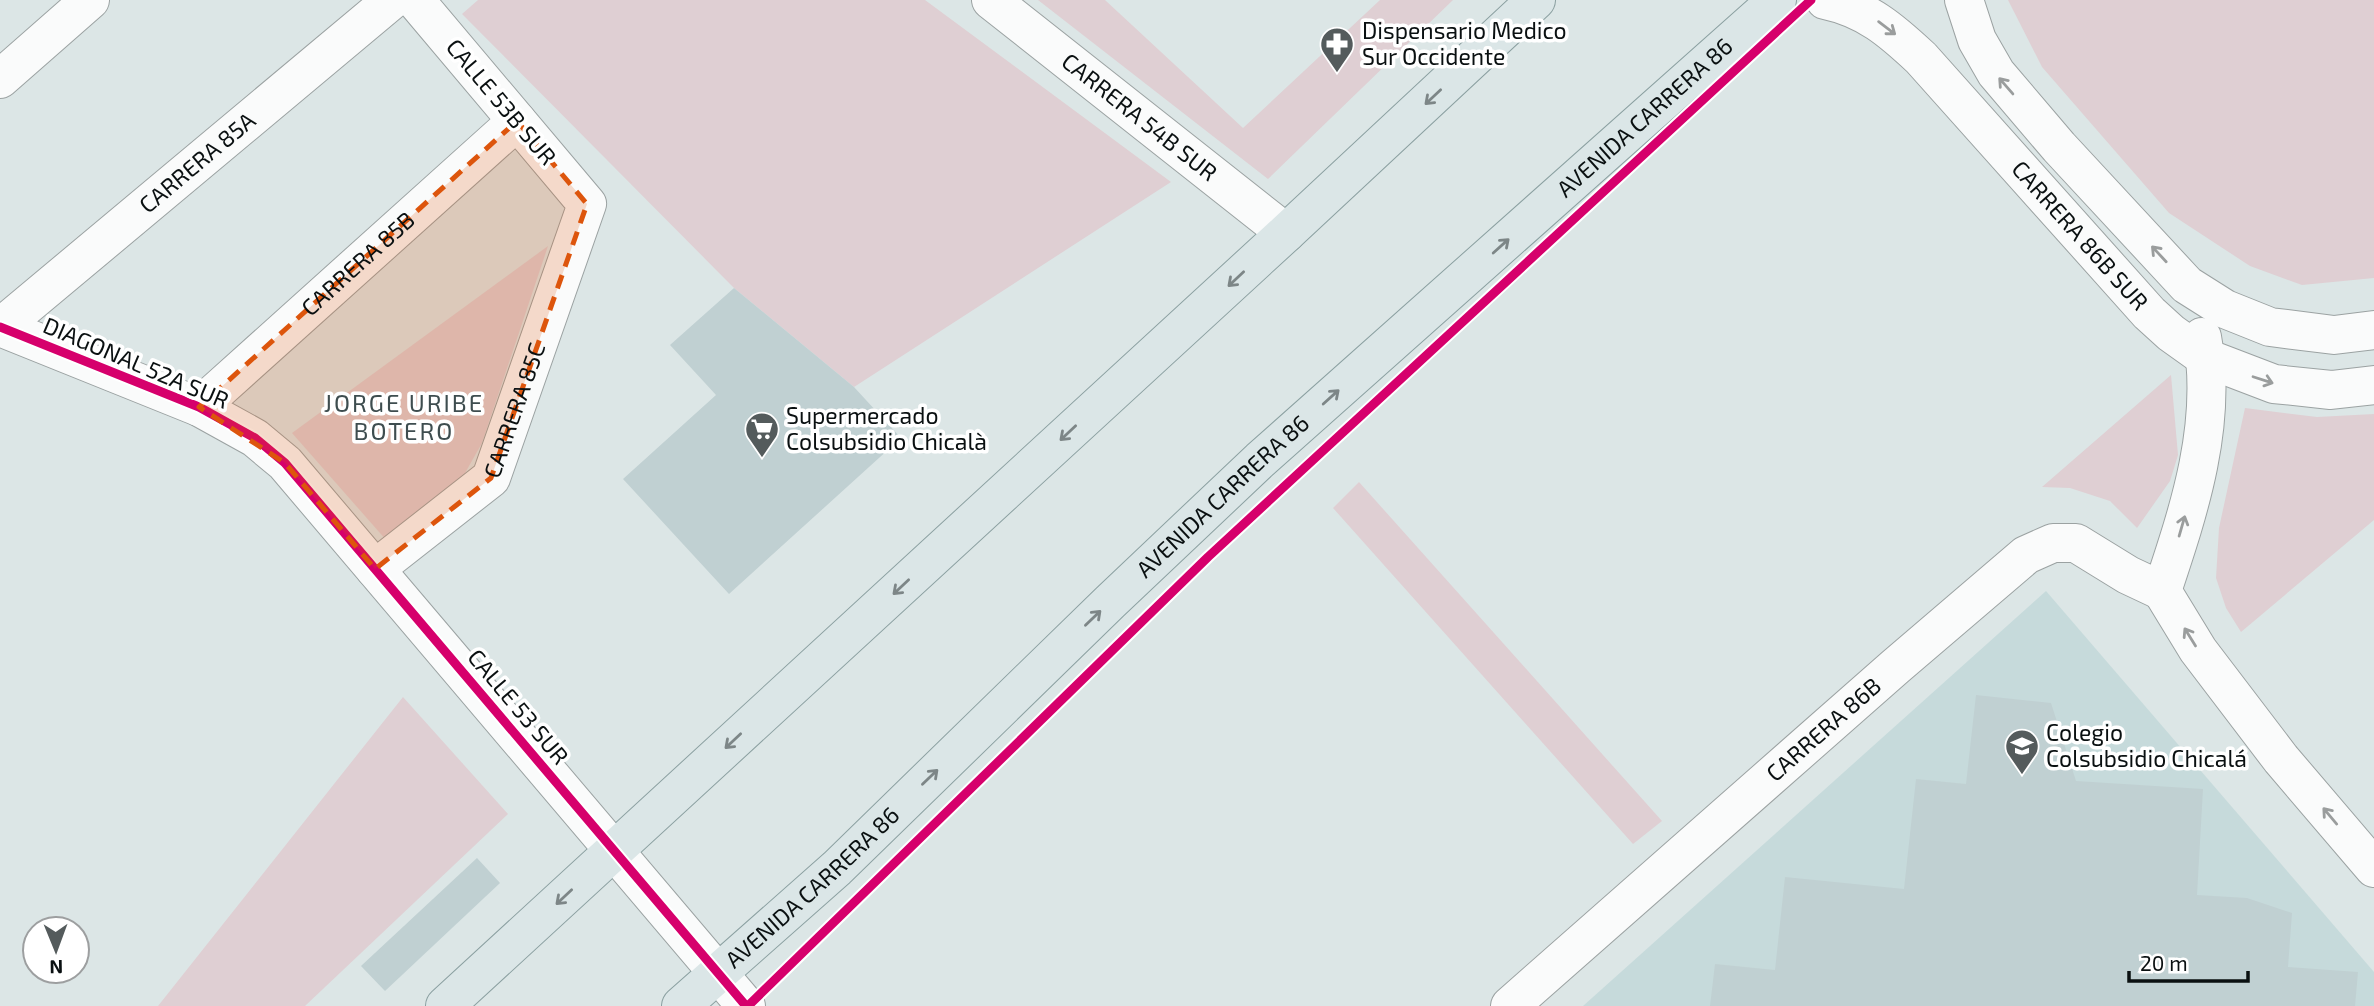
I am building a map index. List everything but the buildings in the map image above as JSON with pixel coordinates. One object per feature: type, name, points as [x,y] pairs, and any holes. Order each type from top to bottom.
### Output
[{"type":"main road","points":[[445,1006],[1536,0]]},
{"type":"main road","name":"AVENIDA CARRERA 86","points":[[681,1006],[837,868],[1260,460],[1777,0]]},
{"type":"street","points":[[0,79],[89,0]]},
{"type":"street","name":"CARRERA 85A","points":[[1,327],[392,0]]},
{"type":"street","name":"CALLE 53B SUR","points":[[415,0],[587,204]]},
{"type":"street","name":"CARRERA 54B SUR","points":[[991,0],[1286,233]]},
{"type":"street","name":"CARRERA 86B SUR","points":[[1825,0],[1847,5],[1885,25],[1921,58],[2150,313],[2171,333],[2206,358],[2274,384],[2331,390],[2374,385]]},
{"type":"street","name":"CARRERA 86B SUR","points":[[1964,0],[1977,40],[1996,73],[2059,147],[2187,285],[2225,309],[2270,327],[2334,335],[2374,330]]},
{"type":"street","name":"CARRERA 85B","points":[[199,407],[517,121]]},
{"type":"street","name":"CARRERA 85C","points":[[375,569],[491,478],[587,204]]},
{"type":"street","points":[[2187,285],[2206,358],[2204,440],[2189,503],[2162,591],[2198,650],[2272,748],[2374,868]]},
{"type":"street","name":"DIAGONAL 52A SUR","points":[[1,327],[199,407],[255,438]]},
{"type":"street","name":"CALLE 53 SUR","points":[[255,438],[285,463],[746,1006]]},
{"type":"street","name":"CARRERA 86B","points":[[1510,1006],[2026,555],[2053,543],[2076,543],[2128,575],[2162,591]]},
{"type":"highlighted area","points":[[517,121],[587,204],[491,478],[375,569],[285,463],[199,407]]},
{"type":"shaded area","points":[[478,0],[925,0],[1171,182],[854,387],[734,288],[462,14]]},
{"type":"shaded area","points":[[1038,0],[1105,0],[1243,128],[1380,0],[1453,0],[1268,179]]},
{"type":"shaded area","points":[[2008,0],[2374,0],[2374,278],[2302,285],[2250,266],[2169,213],[2042,67]]},
{"type":"shaded area","points":[[548,246],[482,443],[456,489],[387,541],[292,433]]},
{"type":"shaded area","points":[[2171,375],[2178,455],[2170,481],[2137,528],[2110,501],[2070,488],[2042,487]]},
{"type":"shaded area","points":[[2245,408],[2317,417],[2374,414],[2374,520],[2241,632],[2226,608],[2216,578],[2219,528]]},
{"type":"shaded area","points":[[1359,482],[1662,821],[1633,844],[1333,508]]},
{"type":"shaded area","name":"Colegio Colsubsidio Chicalá","points":[[2046,591],[2374,972],[2374,1006],[1583,1006]]},
{"type":"shaded area","points":[[403,697],[508,814],[305,1006],[158,1006]]},
{"type":"cycle path","points":[[748,1006],[1208,557],[1811,0]]},
{"type":"cycle path","points":[[0,327],[199,407],[255,438],[285,463],[746,1006]]},
{"type":"place","name":"Dispensario Medico Sur Occidente","points":[[1337,74]]},
{"type":"place","name":"Supermercado Colsubsidio Chicalà","points":[[762,459]]},
{"type":"place","name":"Colegio Colsubsidio Chicalá","points":[[2022,776]]},
{"type":"district","name":"JORGE URIBE BOTERO","points":[[404,418]]}]
